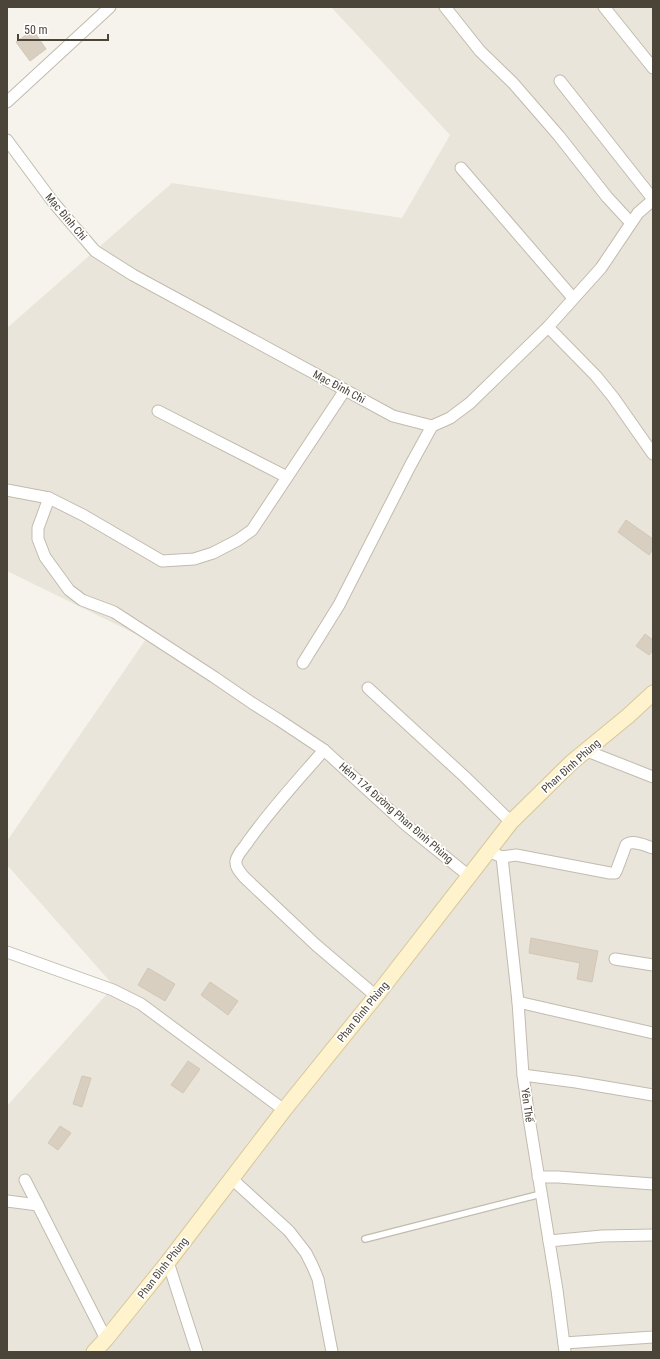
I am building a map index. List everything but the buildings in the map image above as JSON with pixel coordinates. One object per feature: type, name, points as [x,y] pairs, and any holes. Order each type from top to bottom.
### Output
[{"type":"street","points":[[7,102],[110,7]]},
{"type":"street","points":[[444,7],[480,51],[513,83],[559,136],[607,197],[631,223]]},
{"type":"street","points":[[604,7],[653,68]]},
{"type":"street","points":[[303,663],[339,605],[432,426],[450,418],[470,403],[548,327],[601,268],[638,213],[653,200],[560,81]]},
{"type":"street","name":"Mạc Đỉnh Chi","points":[[7,140],[53,202],[95,251],[133,275],[393,416],[432,426]]},
{"type":"street","points":[[461,168],[573,298]]},
{"type":"street","points":[[548,327],[596,376],[614,397],[653,454]]},
{"type":"street","points":[[7,490],[50,498],[83,515],[162,561],[194,559],[213,554],[252,530],[345,390]]},
{"type":"street","points":[[158,411],[287,477]]},
{"type":"street","name":"Hẻm 174 Đường Phan Đình Phùng","points":[[50,498],[38,528],[38,539],[45,557],[69,590],[82,600],[114,612],[324,750],[406,825],[469,876]]},
{"type":"street","points":[[368,688],[511,822]]},
{"type":"street","name":"Phan Đình Phùng","points":[[94,1352],[168,1262],[284,1110],[376,996],[469,876],[495,854],[511,822],[572,762],[587,751],[653,693]]},
{"type":"street","points":[[324,750],[259,826],[236,860],[236,866],[238,871],[244,877],[316,945],[376,996]]},
{"type":"street","points":[[587,751],[653,777]]},
{"type":"street","points":[[495,854],[516,856],[615,873],[626,845],[629,843],[633,842],[653,848]]},
{"type":"street","name":"Yên Thế","points":[[495,854],[518,1002],[523,1075],[557,1290],[564,1348]]},
{"type":"street","points":[[7,952],[113,990],[141,1004],[284,1110]]},
{"type":"street","points":[[615,959],[653,965]]},
{"type":"street","points":[[518,1002],[653,1033]]},
{"type":"street","points":[[523,1075],[653,1095]]},
{"type":"street","points":[[538,1177],[558,1177],[653,1184]]},
{"type":"street","points":[[232,1179],[289,1231],[306,1253],[318,1279],[332,1352]]},
{"type":"street","points":[[25,1180],[106,1339]]},
{"type":"street","points":[[7,1201],[38,1205]]},
{"type":"street","points":[[549,1241],[602,1236],[653,1235]]},
{"type":"street","points":[[168,1262],[197,1352]]},
{"type":"street","points":[[564,1348],[653,1337]]},
{"type":"lane","points":[[366,1239],[541,1194]]},
{"type":"shaded area","points":[[331,7],[653,7],[653,1352],[7,1352],[7,1106],[114,986],[7,865],[7,841],[146,639],[7,571],[7,328],[172,183],[402,218],[450,135]]}]
